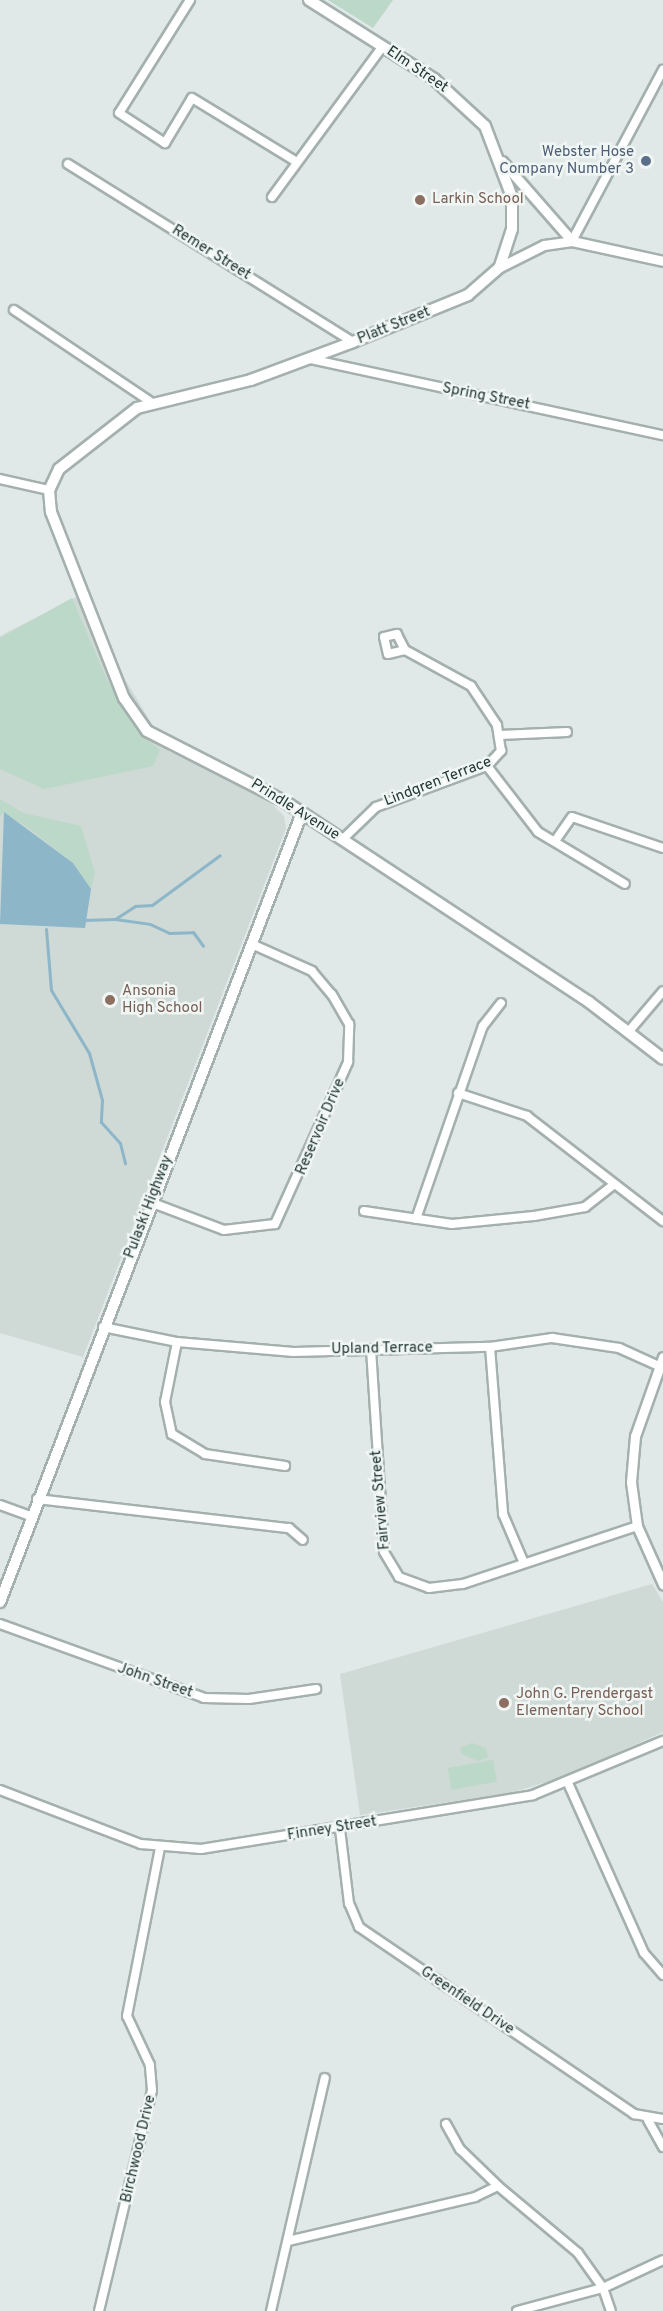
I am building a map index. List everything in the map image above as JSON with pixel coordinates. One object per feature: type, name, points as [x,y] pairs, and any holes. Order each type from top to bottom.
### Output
[{"type":"main road","name":"Elm Street","points":[[309,0],[382,46],[466,104],[502,162],[513,210],[500,267]]},
{"type":"main road","name":"Platt Street","points":[[49,490],[68,460],[151,402],[235,385],[353,342],[468,295],[500,267]]},
{"type":"main road","name":"Prindle Avenue","points":[[49,490],[58,534],[121,690],[141,725],[165,743],[262,787],[629,1031],[663,1059]]},
{"type":"main road","name":"Pulaski Highway","points":[[0,1602],[150,1202],[254,945],[302,813]]},
{"type":"street","points":[[190,0],[119,113],[165,143],[192,98],[297,162]]},
{"type":"street","points":[[272,196],[382,46]]},
{"type":"street","points":[[662,73],[572,241],[663,261]]},
{"type":"street","name":"Elm Street","points":[[502,162],[572,241]]},
{"type":"street","name":"Remer Street","points":[[68,164],[353,342]]},
{"type":"street","name":"Platt Street","points":[[500,267],[544,245],[572,241]]},
{"type":"street","points":[[14,310],[151,402]]},
{"type":"street","name":"Spring Street","points":[[309,358],[663,435]]},
{"type":"street","points":[[0,480],[49,490]]},
{"type":"street","name":"Lindgren Terrace","points":[[343,839],[365,814],[391,799],[487,766],[497,759],[500,735],[471,686],[405,650]]},
{"type":"street","points":[[500,735],[567,732]]},
{"type":"street","points":[[487,766],[520,813],[555,841],[625,884]]},
{"type":"street","points":[[555,841],[572,817],[663,848]]},
{"type":"street","name":"Reservoir Drive","points":[[150,1202],[224,1230],[275,1224],[291,1198],[348,1062],[349,1024],[332,995],[312,971],[254,945]]},
{"type":"street","points":[[629,1031],[663,991]]},
{"type":"street","points":[[417,1219],[458,1093],[483,1026],[501,1003]]},
{"type":"street","points":[[458,1093],[527,1116],[566,1142],[612,1186],[663,1221]]},
{"type":"street","points":[[364,1211],[452,1224],[534,1216],[585,1206],[612,1186]]},
{"type":"street","name":"Upland Terrace","points":[[103,1327],[177,1342],[294,1352],[490,1347],[552,1338],[619,1348],[661,1362]]},
{"type":"street","points":[[177,1342],[165,1402],[172,1434],[205,1454],[285,1466]]},
{"type":"street","points":[[490,1347],[504,1514],[523,1561]]},
{"type":"street","name":"Fairview Street","points":[[371,1349],[384,1552],[399,1577],[429,1588],[463,1584],[523,1561],[637,1526]]},
{"type":"street","points":[[661,1362],[633,1448],[637,1526],[663,1584]]},
{"type":"street","points":[[37,1499],[289,1528],[303,1540]]},
{"type":"street","points":[[0,1505],[31,1516]]},
{"type":"street","name":"John Street","points":[[0,1624],[204,1698],[249,1699],[316,1689]]},
{"type":"street","name":"Finney Street","points":[[0,1790],[160,1848],[201,1849],[482,1806],[567,1783],[663,1741]]},
{"type":"street","points":[[567,1783],[644,1953],[663,1975]]},
{"type":"street","name":"Greenfield Drive","points":[[340,1829],[349,1903],[359,1927],[648,2120]]},
{"type":"street","name":"Birchwood Drive","points":[[99,2311],[152,2090],[150,2065],[127,2016],[160,1848]]},
{"type":"street","points":[[271,2311],[325,2078]]},
{"type":"street","points":[[663,2119],[648,2120],[663,2146]]},
{"type":"street","points":[[446,2124],[460,2149],[498,2186],[578,2253],[603,2288],[611,2311]]},
{"type":"street","points":[[288,2241],[464,2200],[498,2186]]},
{"type":"street","points":[[517,2311],[603,2288],[663,2260]]},
{"type":"shaded area","name":"Ansonia High School","points":[[76,597],[168,751],[261,793],[284,816],[286,828],[83,1357],[0,1333],[0,636]]},
{"type":"shaded area","name":"John G. Prendergast Elementary School","points":[[652,1584],[663,1602],[663,1732],[566,1776],[510,1793],[360,1815],[340,1674]]},
{"type":"green space","points":[[328,0],[393,0],[373,28]]},
{"type":"green space","points":[[72,598],[106,678],[138,732],[160,750],[153,766],[44,789],[0,769],[0,638]]},
{"type":"green space","points":[[0,799],[23,813],[81,826],[95,873],[91,889],[73,863],[27,827],[4,813],[0,816]]},
{"type":"green space","points":[[472,1743],[486,1748],[488,1757],[478,1761],[462,1754],[460,1748]]},
{"type":"green space","points":[[493,1760],[497,1782],[452,1790],[448,1768]]},
{"type":"water","points":[[4,812],[73,863],[91,889],[85,928],[0,924]]},
{"type":"waterway","points":[[115,919],[135,906],[152,905],[220,855]]},
{"type":"waterway","points":[[83,920],[115,919],[150,924],[169,933],[193,932],[203,946]]},
{"type":"waterway","points":[[46,929],[51,990],[89,1053],[102,1100],[101,1122],[120,1143],[125,1163]]},
{"type":"place","name":"Webster Hose Company Number 3","points":[[646,161]]},
{"type":"place","name":"Larkin School","points":[[420,200]]},
{"type":"place","name":"Ansonia High School","points":[[110,1000]]},
{"type":"place","name":"John G. Prendergast Elementary School","points":[[504,1703]]}]
